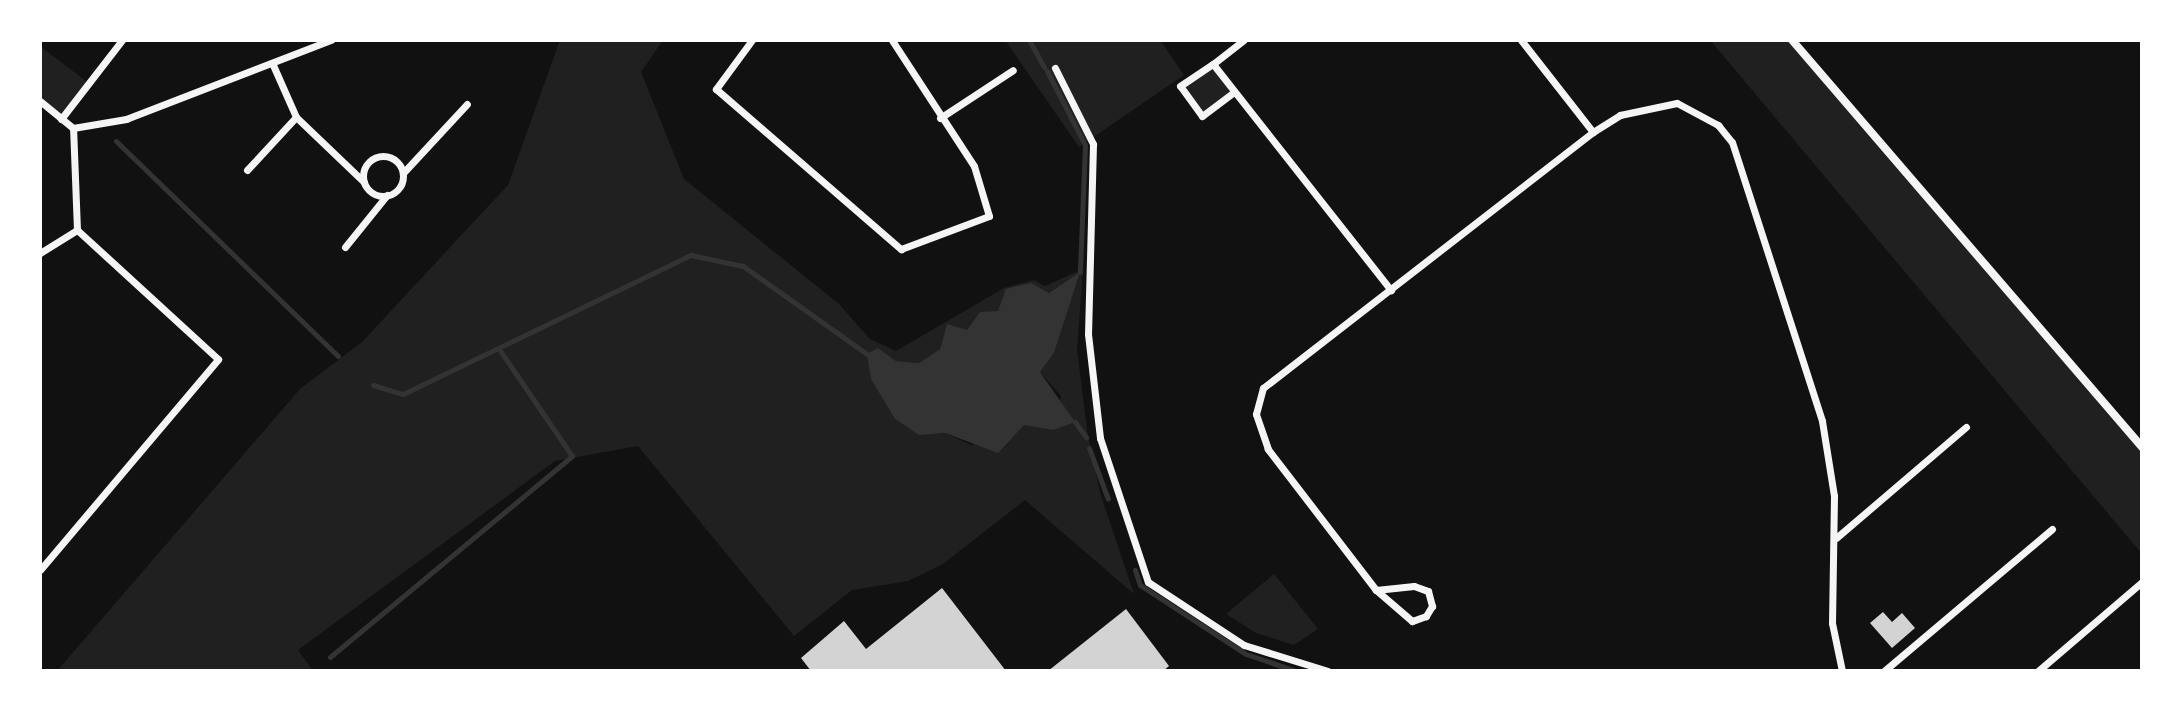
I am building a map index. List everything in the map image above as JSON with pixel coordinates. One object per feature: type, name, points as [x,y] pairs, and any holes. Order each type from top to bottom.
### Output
[{"type":"street","points":[[61,119],[108,63],[122,40]]},
{"type":"street","points":[[40,101],[73,128],[126,119],[273,65],[331,40]]},
{"type":"street","points":[[752,40],[716,89],[901,249],[989,216],[974,166],[892,40]]},
{"type":"street","points":[[1234,92],[1202,116],[1180,86],[1244,40]]},
{"type":"street","points":[[1521,40],[1593,132]]},
{"type":"street","points":[[1792,40],[2142,447]]},
{"type":"street","points":[[1213,64],[1391,290]]},
{"type":"street","points":[[273,65],[296,117],[375,194],[387,195]]},
{"type":"street","points":[[1055,68],[1093,144],[1088,334],[1100,438],[1148,582],[1244,645],[1328,671]]},
{"type":"street","points":[[940,118],[1013,70]]},
{"type":"street","points":[[1376,590],[1414,586],[1428,591],[1432,606],[1426,616],[1412,621],[1376,590],[1268,449],[1256,414],[1263,388],[1593,132],[1620,115],[1677,103],[1718,125],[1732,142],[1822,421],[1836,538],[1832,623],[1842,671]]},
{"type":"street","points":[[345,247],[387,195],[397,190],[403,173],[467,104]]},
{"type":"street","points":[[247,170],[296,117]]},
{"type":"street","points":[[40,570],[218,359],[77,230],[73,128]]},
{"type":"street","points":[[364,182],[364,169],[379,156],[397,161],[403,173]]},
{"type":"street","points":[[40,253],[77,230]]},
{"type":"street","points":[[1836,538],[1966,427]]},
{"type":"street","points":[[1884,671],[2052,529]]},
{"type":"street","points":[[2038,671],[2142,582]]},
{"type":"shaded area","points":[[560,40],[663,40],[641,72],[684,179],[839,304],[870,339],[896,351],[1004,288],[1034,280],[1045,286],[1083,269],[1077,349],[1087,430],[1100,493],[1134,594],[1025,500],[943,564],[908,581],[852,590],[794,636],[638,446],[555,461],[298,650],[313,671],[57,671],[300,389],[362,342],[508,185]],"holes":[[[1079,273],[1054,353],[1040,372],[1061,396],[1053,430],[1024,424],[971,445],[945,433],[919,434],[895,419],[884,393],[878,348],[896,361],[919,363],[940,349],[944,333],[967,330],[998,311],[1049,293]]]},
{"type":"shaded area","points":[[1005,40],[1160,40],[1184,75],[1079,147]]},
{"type":"shaded area","points":[[1710,40],[1793,40],[2142,447],[2142,554]]},
{"type":"shaded area","points":[[40,46],[90,84],[61,119],[40,101]]},
{"type":"shaded area","points":[[1213,64],[1234,92],[1202,116],[1180,86]]},
{"type":"shaded area","points":[[1080,272],[1054,353],[1040,372],[1075,422],[1053,430],[1024,425],[998,453],[945,433],[919,435],[895,419],[871,379],[867,354],[878,348],[896,361],[919,363],[940,349],[947,324],[967,330],[980,312],[998,311],[1006,289],[1031,283],[1049,293]]},
{"type":"shaded area","points":[[1274,574],[1318,629],[1294,645],[1256,633],[1226,614]]},
{"type":"building","points":[[942,588],[1006,671],[811,671],[801,658],[844,621],[866,649]]},
{"type":"building","points":[[1126,609],[1169,666],[1163,671],[1048,671]]},
{"type":"building","points":[[1883,612],[1892,622],[1902,613],[1915,628],[1892,648],[1870,623]]},
{"type":"waterway","points":[[1029,40],[1044,67]]},
{"type":"waterway","points":[[1047,71],[1085,145],[1080,272]]},
{"type":"waterway","points":[[116,141],[338,356]]},
{"type":"waterway","points":[[373,385],[403,394],[691,255],[743,266],[867,354]]},
{"type":"waterway","points":[[330,657],[572,456],[499,349]]},
{"type":"waterway","points":[[1075,422],[1086,437]]},
{"type":"waterway","points":[[1089,448],[1108,499]]},
{"type":"waterway","points":[[1135,570],[1140,585],[1246,654],[1296,671]]}]
